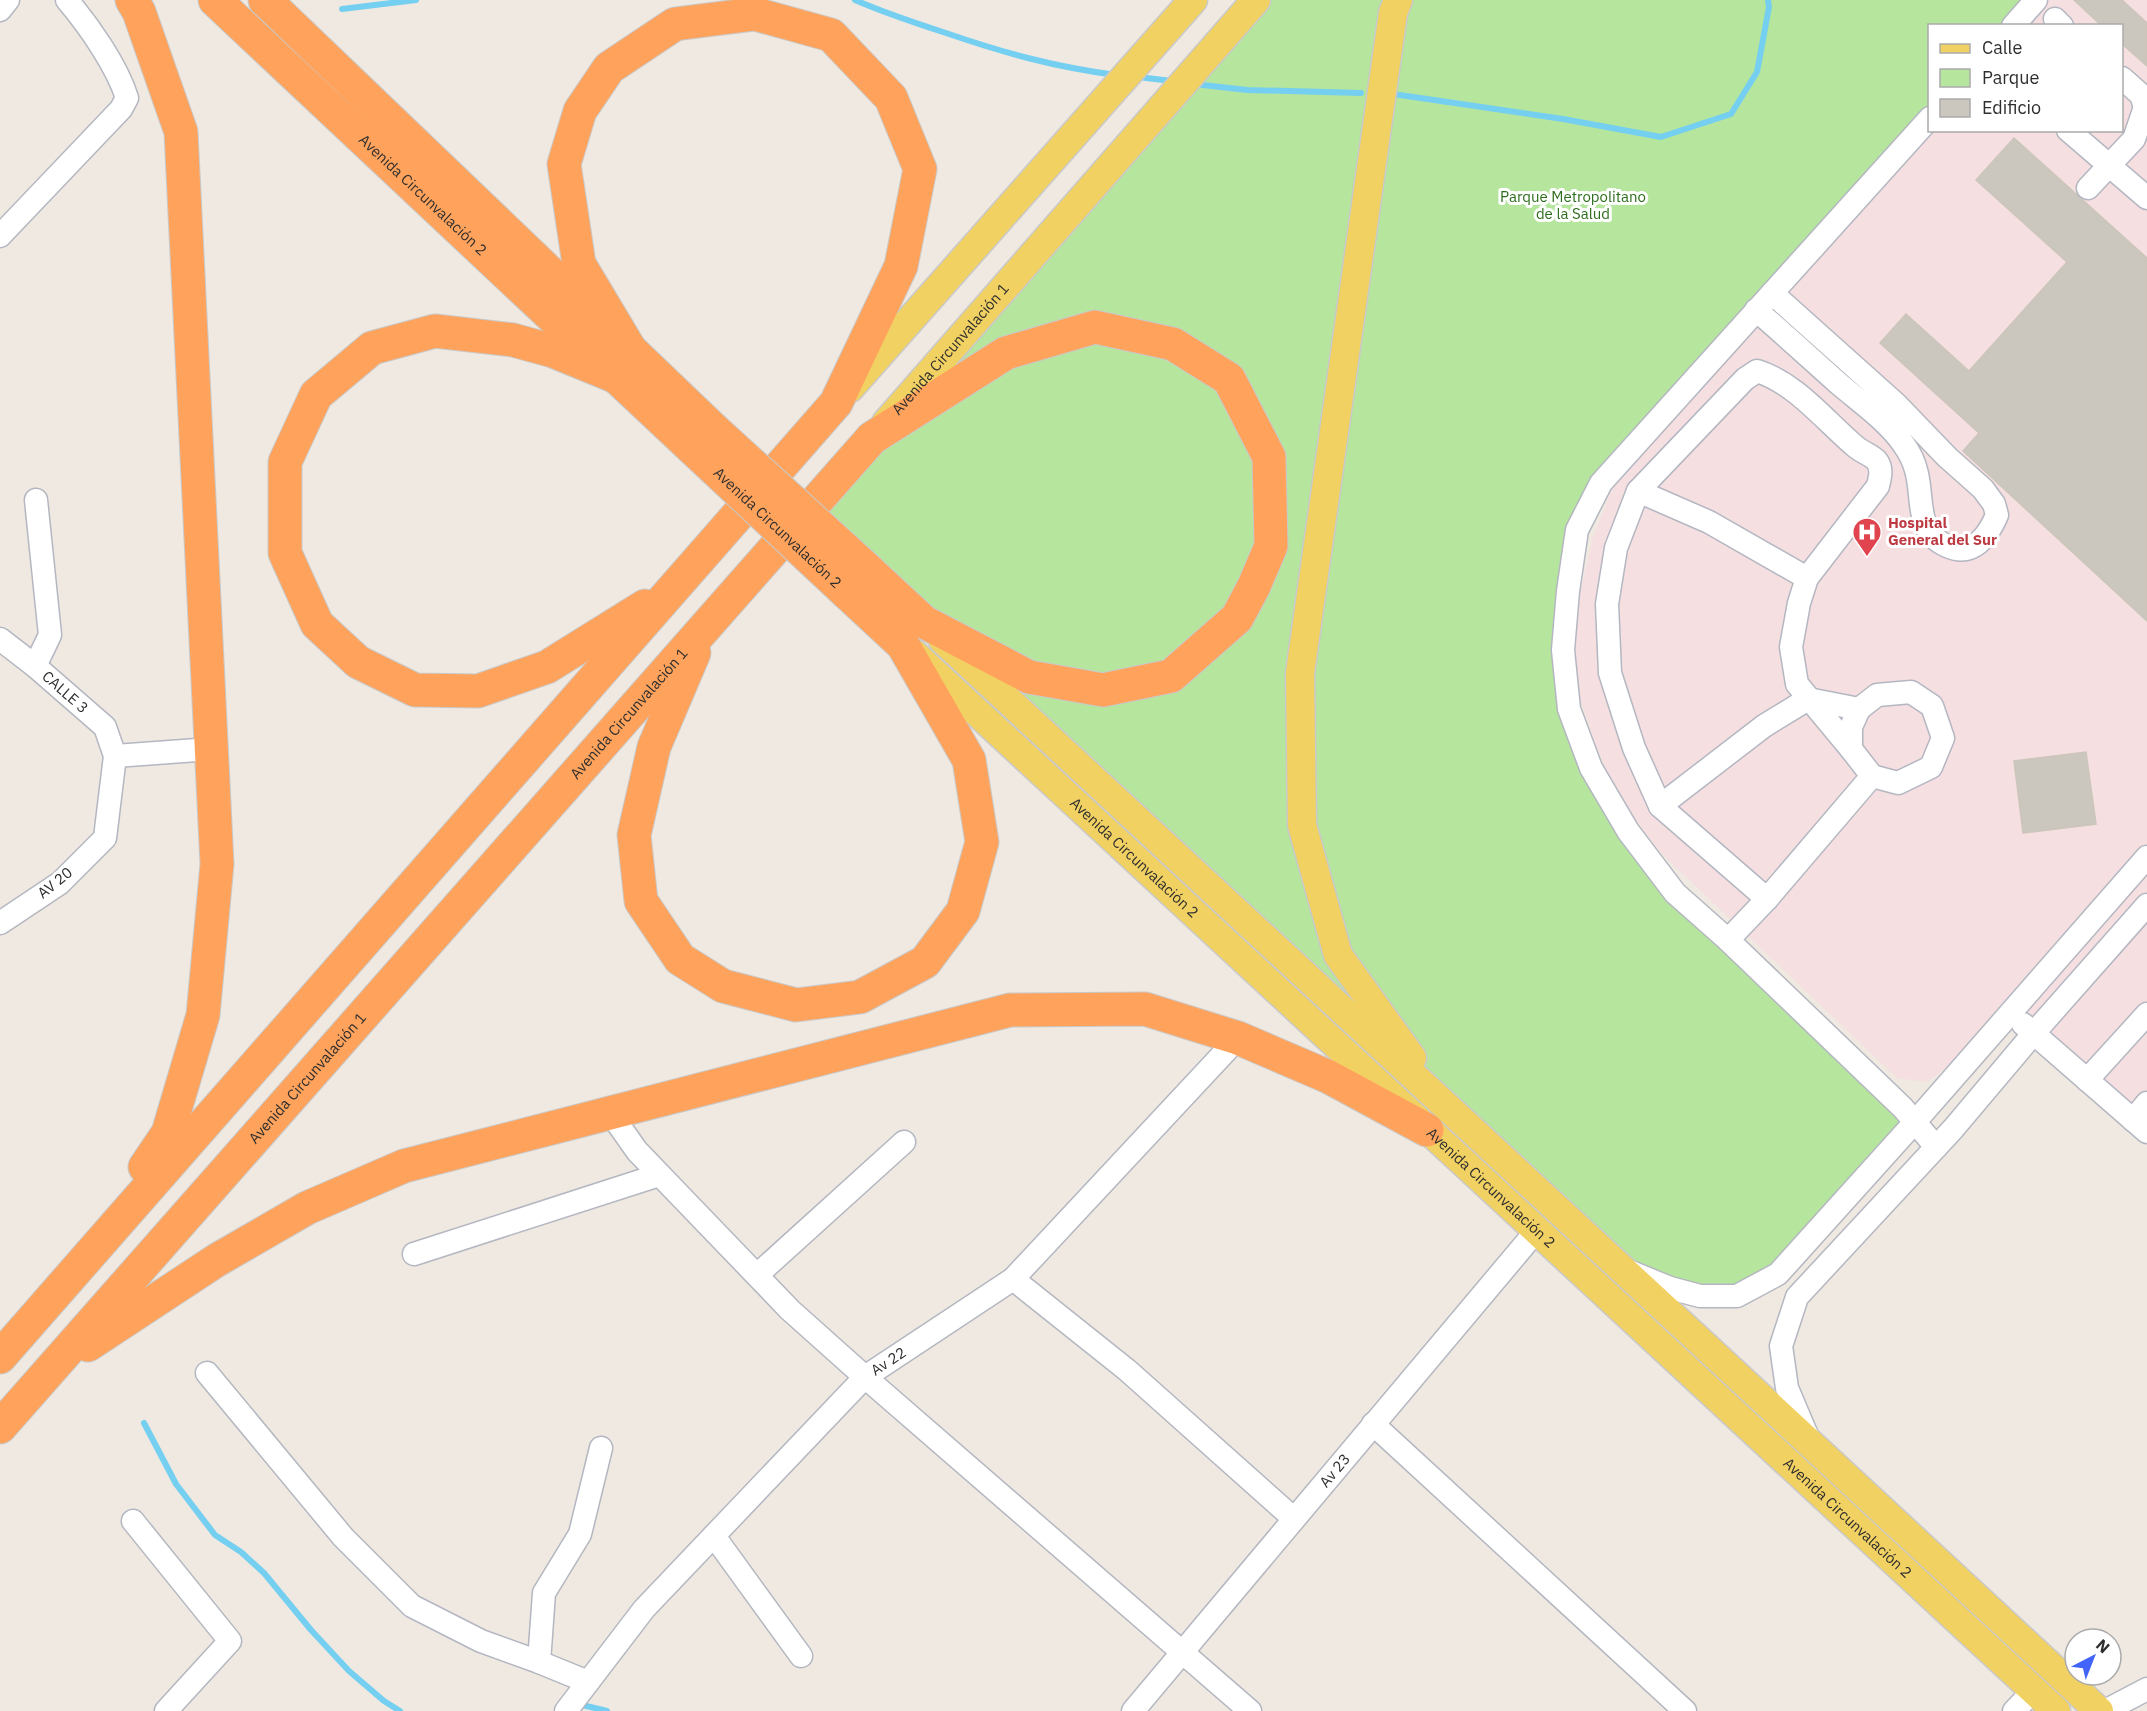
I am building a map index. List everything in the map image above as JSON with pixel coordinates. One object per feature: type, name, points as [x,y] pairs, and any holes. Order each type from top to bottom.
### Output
[{"type":"highway","points":[[78,1268],[168,1133],[203,1015],[217,864],[181,132],[139,12],[132,0]]},
{"type":"highway","name":"Avenida Circunvalación 2","points":[[215,0],[622,364],[914,633]]},
{"type":"highway","name":"Avenida Circunvalación 2","points":[[265,0],[622,364]]},
{"type":"highway","points":[[0,1357],[836,403],[901,266],[920,169],[891,98],[831,35],[754,14],[675,24],[609,68],[580,111],[564,164],[579,264],[622,364]]},
{"type":"highway","points":[[872,438],[1006,353],[1095,327],[1173,344],[1229,380],[1269,457],[1271,546],[1254,586],[1237,618],[1171,676],[1103,690],[1029,677],[914,633]]},
{"type":"highway","points":[[622,364],[523,343],[435,331],[372,348],[316,396],[285,462],[285,553],[317,624],[358,662],[415,690],[478,691],[547,667],[673,589]]},
{"type":"highway","name":"Avenida Circunvalación 1","points":[[0,1427],[872,438]]},
{"type":"highway","points":[[707,624],[654,747],[634,835],[641,901],[680,959],[723,986],[795,1005],[860,997],[925,962],[963,911],[982,842],[969,760],[914,633]]},
{"type":"highway","points":[[52,1369],[217,1260],[307,1208],[404,1166],[1010,1010],[1145,1010],[1238,1038],[1439,1120]]},
{"type":"main road","points":[[836,403],[1193,0]]},
{"type":"main road","name":"Avenida Circunvalación 1","points":[[872,438],[1256,0]]},
{"type":"main road","points":[[1398,0],[1393,13],[1300,674],[1302,825],[1338,956],[1439,1120]]},
{"type":"main road","name":"Avenida Circunvalación 2","points":[[914,633],[1439,1120],[1621,1269],[2099,1711]]},
{"type":"main road","name":"Avenida Circunvalación 2","points":[[1439,1120],[1537,1230],[2056,1711]]},
{"type":"street","points":[[0,10],[8,0]]},
{"type":"street","points":[[0,236],[121,109],[127,98],[123,84],[83,19],[67,0]]},
{"type":"street","points":[[2015,24],[2036,0]]},
{"type":"street","points":[[2088,188],[2134,139],[2144,104],[2141,95],[2123,80]]},
{"type":"street","points":[[1928,119],[1601,483],[1577,530],[1568,591],[1563,650],[1569,710],[1591,768],[1628,831],[1675,893],[1728,940],[1903,1108],[1936,1147]]},
{"type":"street","points":[[2070,132],[2147,198]]},
{"type":"street","points":[[1756,310],[1882,420],[1904,445],[1916,470],[1921,516],[1929,530],[1947,546],[1963,550],[1977,545],[1986,537],[1997,515],[1994,504],[1983,489],[1947,457],[1896,404],[1772,293]]},
{"type":"street","points":[[1767,899],[1660,806],[1634,748],[1610,673],[1607,604],[1616,548],[1638,491],[1745,379],[1757,371],[1770,375],[1814,407],[1857,448],[1876,461],[1881,473],[1878,486],[1873,494],[1807,578],[1799,603],[1791,647],[1797,684],[1872,776],[1898,783],[1930,767],[1942,738],[1932,706],[1911,692],[1876,695],[1859,709],[1851,727],[1851,749]]},
{"type":"street","points":[[1916,470],[1947,457]]},
{"type":"street","points":[[1638,491],[1709,522],[1807,578]]},
{"type":"street","points":[[35,666],[51,635],[36,500]]},
{"type":"street","name":"CALLE 3","points":[[0,639],[105,727],[115,756]]},
{"type":"street","points":[[1660,806],[1764,726],[1808,699],[1859,709]]},
{"type":"street","points":[[115,756],[211,749]]},
{"type":"street","name":"AV 20","points":[[0,923],[60,883],[105,838],[115,756]]},
{"type":"street","points":[[1728,940],[1767,899],[1872,776]]},
{"type":"street","points":[[1621,1269],[1670,1288],[1700,1296],[1737,1296],[1778,1274],[2147,857]]},
{"type":"street","points":[[1811,1444],[1787,1388],[1781,1346],[1797,1297],[1936,1147],[2032,1034],[2147,905]]},
{"type":"street","points":[[2011,1013],[2032,1034],[2087,1080],[2142,1118]]},
{"type":"street","points":[[2087,1080],[2147,1014]]},
{"type":"street","name":"Av 22","points":[[566,1711],[644,1610],[865,1377],[1013,1279],[1238,1038]]},
{"type":"street","points":[[611,1114],[636,1150],[790,1310],[1250,1711]]},
{"type":"street","points":[[757,1275],[904,1142]]},
{"type":"street","points":[[414,1254],[659,1175]]},
{"type":"street","name":"Av 23","points":[[1133,1711],[1537,1230]]},
{"type":"street","points":[[1013,1279],[1127,1370],[1293,1518]]},
{"type":"street","points":[[207,1373],[343,1537],[412,1606],[481,1641],[588,1682]]},
{"type":"street","points":[[1373,1424],[1685,1711]]},
{"type":"street","points":[[539,1662],[544,1593],[580,1534],[601,1448]]},
{"type":"street","points":[[133,1521],[230,1641],[166,1711]]},
{"type":"street","points":[[714,1536],[801,1656]]},
{"type":"street","points":[[2105,1711],[2147,1689]]},
{"type":"street","points":[[2014,1711],[2034,1690]]},
{"type":"shaded area","name":"Hospital General del Sur","points":[[2036,0],[2147,0],[2147,1117],[2014,999],[1957,1060],[1927,1082],[1897,1078],[1664,856],[1644,832],[1628,809],[1602,762],[1580,699],[1576,670],[1576,612],[1593,537],[1610,494],[1630,463],[1928,132],[2123,132],[2123,24],[2014,24]]},
{"type":"green space","name":"Parque Metropolitano de la Salud","points":[[1256,0],[2036,0],[2014,24],[1928,24],[1928,119],[1601,483],[1577,530],[1569,709],[1628,831],[1914,1123],[1778,1274],[1737,1296],[1621,1269],[805,513]]},
{"type":"building","points":[[2074,0],[2122,0],[2147,23],[2147,66],[2123,45],[2123,24],[2100,24]]},
{"type":"building","points":[[2014,138],[2147,258],[2147,621],[1963,451],[1979,433],[1880,343],[1906,314],[1969,371],[2067,262],[1976,180]]},
{"type":"building","points":[[2086,752],[2096,824],[2023,833],[2014,761]]},
{"type":"waterway","points":[[342,9],[416,0]]},
{"type":"waterway","points":[[855,0],[911,22],[1009,53],[1072,68],[1116,75]]},
{"type":"waterway","points":[[1393,94],[1563,119],[1661,137],[1731,114],[1757,72],[1769,7],[1768,0]]},
{"type":"waterway","points":[[1138,77],[1172,81]]},
{"type":"waterway","points":[[1194,84],[1247,90],[1361,93]]},
{"type":"waterway","points":[[144,1423],[176,1484],[215,1535],[241,1552],[264,1573],[311,1630],[349,1671],[384,1701],[400,1711]]},
{"type":"waterway","points":[[578,1704],[607,1711]]},
{"type":"place","name":"Hospital General del Sur","points":[[1867,558]]}]
